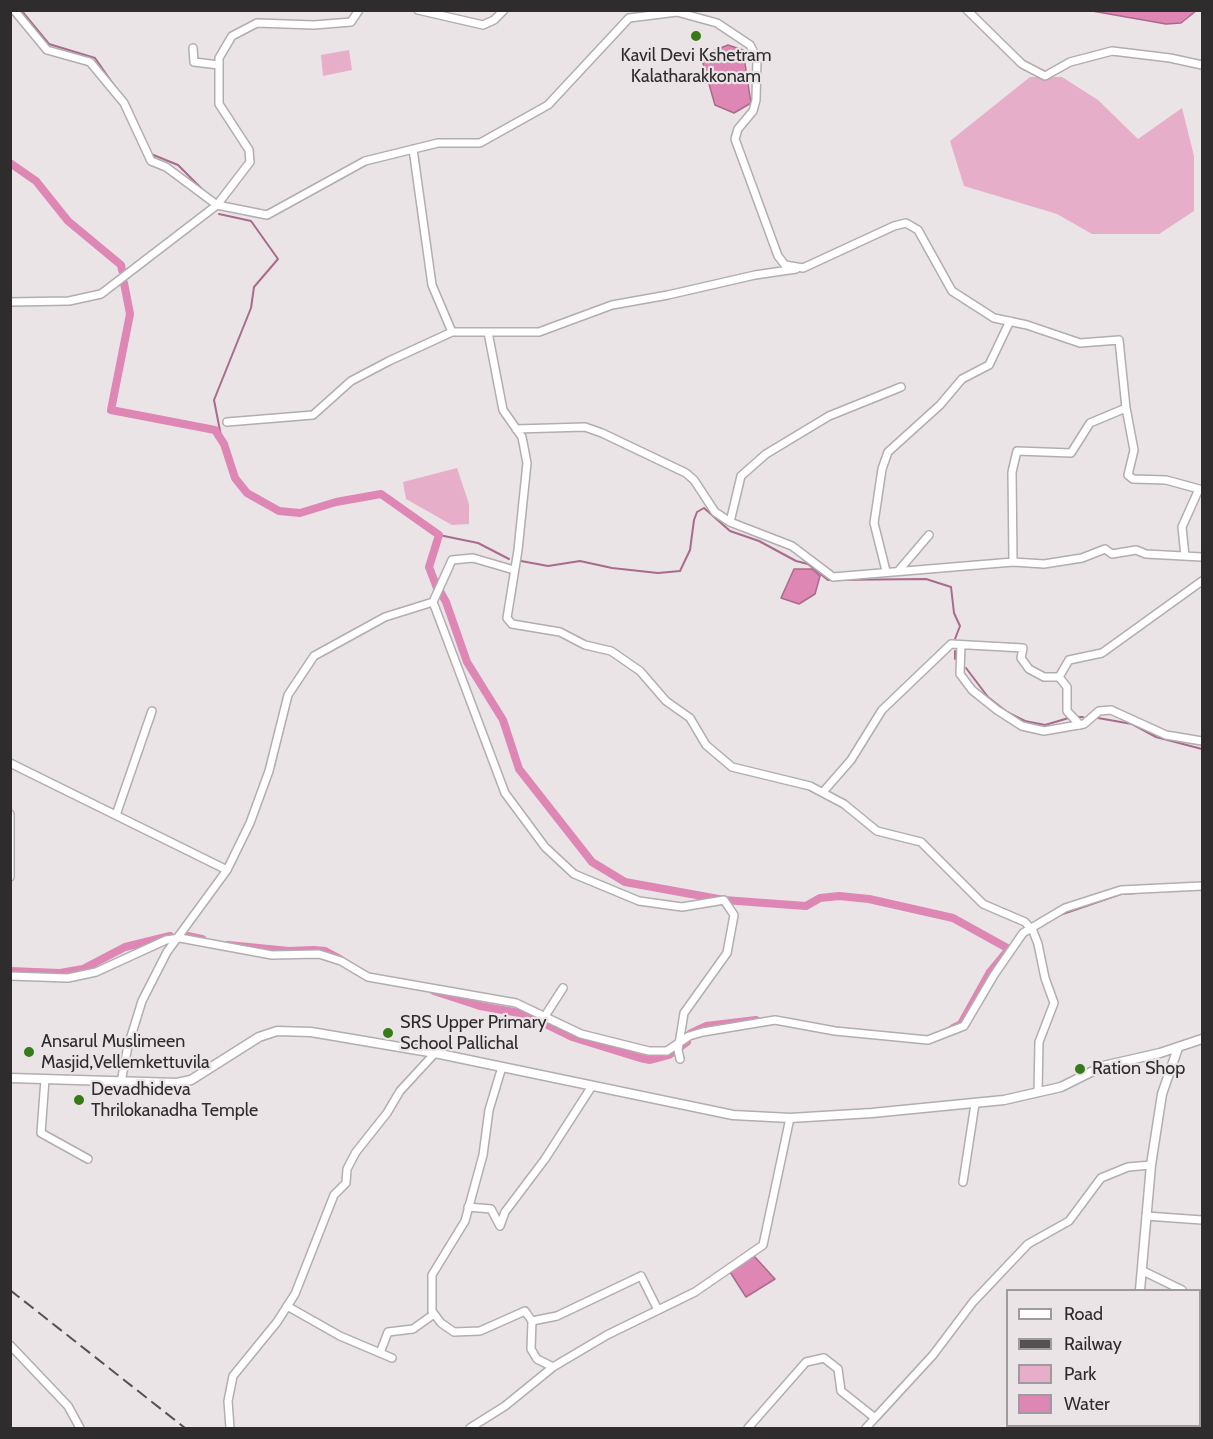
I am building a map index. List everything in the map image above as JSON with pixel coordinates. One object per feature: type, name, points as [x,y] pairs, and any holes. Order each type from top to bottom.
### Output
[{"type":"street","points":[[14,10],[47,50],[90,62],[124,103],[151,161],[166,167],[217,205],[267,215],[364,161],[438,143],[480,143],[548,105],[629,18],[677,12],[692,14],[717,24],[750,45],[757,58],[756,100],[753,111],[738,129],[735,139],[778,256],[785,264],[803,268]]},
{"type":"street","points":[[10,302],[69,301],[101,294],[217,205],[250,162],[249,150],[219,104],[219,58],[231,36],[257,23],[314,25],[351,22],[359,10]]},
{"type":"street","points":[[418,10],[483,25],[494,21],[504,10]]},
{"type":"street","points":[[968,10],[1022,64],[1046,76],[1070,62],[1112,51],[1170,58],[1203,65]]},
{"type":"street","points":[[193,48],[194,62],[219,65]]},
{"type":"street","points":[[413,149],[432,285],[452,332]]},
{"type":"street","points":[[227,422],[314,415],[351,381],[452,332],[539,332],[612,305],[755,275],[803,268],[894,226],[906,224],[918,230],[952,291],[994,318],[1080,343],[1119,340],[1126,408],[1134,450],[1128,475],[1133,479],[1166,480],[1199,489],[1182,527],[1185,556]]},
{"type":"street","points":[[886,571],[874,523],[882,469],[888,452],[940,405],[962,379],[988,365],[1010,321]]},
{"type":"street","points":[[488,332],[503,410],[525,445],[527,463],[514,570],[506,611],[507,618],[512,624],[560,632],[585,645],[611,651],[640,671],[666,701],[690,718],[706,745],[732,767],[797,781],[844,804],[877,831],[921,842],[983,904],[1026,922],[1038,944],[1045,978],[1054,1003],[1039,1042],[1038,1092]]},
{"type":"street","points":[[729,522],[741,476],[766,454],[829,416],[901,387]]},
{"type":"street","points":[[1013,562],[1012,472],[1017,452],[1071,453],[1090,423],[1126,408]]},
{"type":"street","points":[[516,429],[585,427],[686,472],[715,512],[729,522],[792,546],[833,577],[900,569],[1013,562],[1044,564],[1082,558],[1105,549],[1112,554],[1136,550],[1146,554],[1203,557]]},
{"type":"street","points":[[900,569],[928,535]]},
{"type":"street","points":[[514,570],[473,558],[452,560],[433,602],[505,793],[545,847],[574,874],[639,901],[682,907],[724,900],[734,915],[726,953],[684,1013],[679,1043],[680,1059]]},
{"type":"street","points":[[1059,677],[1070,660],[1102,653],[1203,582]]},
{"type":"street","points":[[122,1082],[128,1046],[142,1001],[158,967],[227,870],[250,823],[269,771],[288,695],[315,656],[384,617],[433,602]]},
{"type":"street","points":[[823,792],[851,760],[882,710],[896,694],[951,644],[1023,648],[1021,658],[1029,669],[1044,677],[1059,677]]},
{"type":"street","points":[[961,645],[960,674],[972,690],[1022,726],[1044,731],[1080,725],[1099,711],[1112,710],[1166,735],[1203,741]]},
{"type":"street","points":[[1059,677],[1067,687],[1067,711],[1080,725]]},
{"type":"street","points":[[116,815],[152,711]]},
{"type":"street","points":[[10,763],[227,870]]},
{"type":"street","points":[[10,814],[10,877]]},
{"type":"street","points":[[10,976],[68,978],[96,972],[166,940],[180,938],[272,954],[319,954],[341,962],[368,977],[516,1003],[581,1034],[635,1049],[667,1051],[704,1032],[775,1020],[835,1031],[915,1040],[942,1037],[964,1026],[994,975],[1023,933],[1065,908],[1121,890],[1203,886]]},
{"type":"street","points":[[545,1016],[563,988]]},
{"type":"street","points":[[10,1078],[177,1083],[191,1080],[259,1037],[277,1031],[311,1032],[435,1053],[733,1115],[790,1118],[975,1104],[1061,1087],[1103,1066],[1203,1040]]},
{"type":"street","points":[[1140,1289],[1151,1165],[1162,1094],[1178,1048]]},
{"type":"street","points":[[230,1428],[228,1401],[233,1376],[287,1306],[301,1279],[334,1195],[346,1183],[347,1169],[357,1152],[387,1113],[400,1091],[435,1053]]},
{"type":"street","points":[[502,1067],[489,1110],[483,1155],[465,1221],[432,1275],[434,1314],[441,1323],[454,1332],[480,1331],[525,1311],[532,1320],[531,1349],[537,1359],[554,1367]]},
{"type":"street","points":[[45,1079],[41,1133],[88,1159]]},
{"type":"street","points":[[468,1206],[491,1209],[500,1226],[506,1212],[545,1159],[592,1086]]},
{"type":"street","points":[[963,1182],[975,1104]]},
{"type":"street","points":[[470,1428],[505,1406],[554,1367],[607,1335],[695,1292],[763,1245],[790,1118]]},
{"type":"street","points":[[866,1428],[933,1355],[973,1302],[1028,1244],[1069,1221],[1101,1178],[1128,1167],[1151,1165]]},
{"type":"street","points":[[1146,1216],[1203,1220]]},
{"type":"street","points":[[1143,1271],[1180,1289]]},
{"type":"street","points":[[532,1320],[557,1316],[641,1276],[658,1310]]},
{"type":"street","points":[[287,1306],[340,1336],[392,1358]]},
{"type":"street","points":[[381,1353],[388,1332],[413,1329],[434,1314]]},
{"type":"street","points":[[10,1345],[68,1406],[80,1428]]},
{"type":"street","points":[[748,1428],[806,1362],[824,1358],[838,1369],[841,1391],[875,1418]]},
{"type":"green space","points":[[349,50],[352,70],[323,76],[321,55]]},
{"type":"green space","points":[[1030,77],[1062,77],[1098,100],[1138,139],[1182,108],[1194,156],[1194,211],[1159,234],[1092,234],[1057,214],[964,186],[950,141]]},
{"type":"green space","points":[[457,468],[469,504],[469,524],[452,525],[406,499],[403,482]]},
{"type":"water","points":[[1196,10],[1181,23],[1166,24],[1092,11]]},
{"type":"water","points":[[728,45],[743,50],[751,103],[734,113],[715,105],[702,60],[713,51]]},
{"type":"water","points":[[794,569],[812,569],[820,576],[815,594],[799,604],[781,598]]},
{"type":"water","points":[[754,1256],[775,1279],[746,1297],[728,1269]]},
{"type":"waterway","points":[[21,10],[49,44],[95,58],[118,91]]},
{"type":"waterway","points":[[129,105],[151,154],[178,165],[202,189]]},
{"type":"waterway","points":[[10,163],[36,181],[68,221],[121,265],[122,270]]},
{"type":"waterway","points":[[219,214],[251,221],[278,259],[254,287],[251,308],[214,400],[222,441]]},
{"type":"waterway","points":[[124,283],[130,314],[111,410],[215,430],[224,444],[235,478],[247,493],[279,511],[300,513],[336,502],[381,494],[439,535],[429,567],[437,588]]},
{"type":"waterway","points":[[521,561],[548,566],[580,561],[612,568],[658,573],[680,571],[690,550],[697,512],[704,508],[730,531],[759,541],[796,561],[808,564],[828,580],[926,579],[951,587],[954,613],[960,626],[955,639]]},
{"type":"waterway","points":[[439,535],[478,543],[509,559]]},
{"type":"waterway","points":[[441,593],[467,662],[503,720],[519,769],[592,862],[625,882],[724,900],[806,906],[820,898],[839,896],[869,899],[953,918],[1009,949],[990,972],[961,1024],[953,1028]]},
{"type":"waterway","points":[[955,651],[955,659]]},
{"type":"waterway","points":[[966,668],[988,697],[1007,712],[1025,721],[1045,725],[1072,717],[1083,717]]},
{"type":"waterway","points":[[1098,718],[1132,724],[1156,737],[1202,749]]},
{"type":"waterway","points":[[1182,890],[1202,890]]},
{"type":"waterway","points":[[1060,915],[1121,894],[1137,893]]},
{"type":"waterway","points":[[183,935],[202,939]]},
{"type":"waterway","points":[[10,971],[60,973],[83,969],[125,947],[170,936]]},
{"type":"waterway","points":[[228,945],[289,951],[325,951],[340,959]]},
{"type":"waterway","points":[[434,991],[480,1006],[525,1014],[572,1037],[640,1058],[650,1060],[669,1055],[687,1042]]},
{"type":"waterway","points":[[691,1033],[706,1026],[756,1020]]},
{"type":"railway","points":[[10,1290],[185,1428]]},
{"type":"place","name":"Kavil Devi Kshetram Kalatharakkonam","points":[[696,36]]},
{"type":"place","name":"SRS Upper Primary School Pallichal","points":[[388,1033]]},
{"type":"place","name":"Ansarul Muslimeen Masjid,Vellemkettuvila","points":[[29,1052]]},
{"type":"place","name":"Ration Shop","points":[[1080,1069]]},
{"type":"place","name":"Devadhideva Thrilokanadha Temple","points":[[79,1100]]}]
